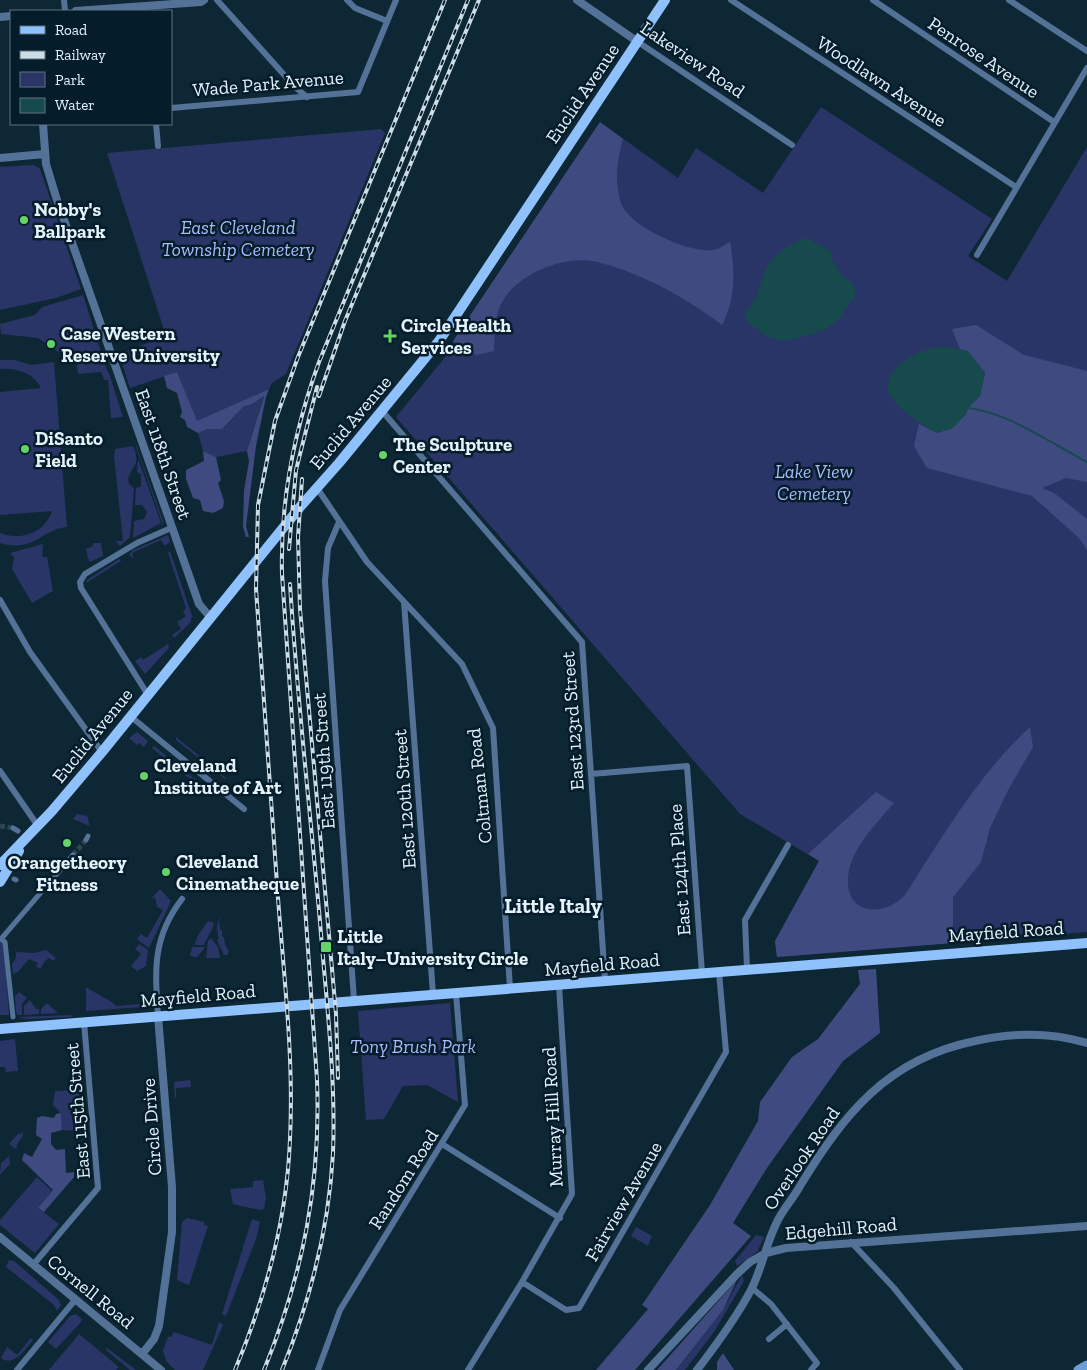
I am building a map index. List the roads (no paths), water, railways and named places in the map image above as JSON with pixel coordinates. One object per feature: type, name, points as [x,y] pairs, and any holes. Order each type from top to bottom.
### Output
[{"type":"main road","name":"Euclid Avenue","points":[[0,865],[26,840],[102,752],[439,341],[664,0]]},
{"type":"main road","name":"Euclid Avenue","points":[[0,882],[26,840]]},
{"type":"main road","name":"Mayfield Road","points":[[0,1029],[1087,943]]},
{"type":"main road","points":[[1078,1370],[1087,1365]]},
{"type":"street","points":[[111,10],[146,9],[154,3],[201,2],[204,0]]},
{"type":"street","points":[[217,0],[295,87],[307,97]]},
{"type":"street","points":[[347,0],[356,8],[387,21]]},
{"type":"street","name":"Wade Park Avenue","points":[[172,108],[358,92],[396,0]]},
{"type":"street","name":"Lakeview Road","points":[[577,0],[792,145]]},
{"type":"street","name":"Woodlawn Avenue","points":[[731,0],[1016,187]]},
{"type":"street","name":"Penrose Avenue","points":[[872,0],[1054,122]]},
{"type":"street","points":[[1010,0],[1087,51]]},
{"type":"street","points":[[977,255],[1087,68]]},
{"type":"street","name":"East 118th Street","points":[[43,125],[46,164],[56,197],[134,416],[171,528],[199,604],[211,618]]},
{"type":"street","points":[[156,125],[158,146]]},
{"type":"street","points":[[0,158],[45,154]]},
{"type":"street","name":"East 123rd Street","points":[[382,411],[582,642],[604,981]]},
{"type":"street","name":"Coltman Road","points":[[317,488],[368,562],[462,664],[492,728],[510,988]]},
{"type":"street","name":"East 119th Street","points":[[339,522],[328,548],[325,581],[354,1000]]},
{"type":"street","points":[[148,695],[81,588],[80,582],[81,578],[92,570],[137,543],[171,528]]},
{"type":"street","points":[[0,600],[30,652],[102,752]]},
{"type":"street","name":"East 120th Street","points":[[404,602],[433,994]]},
{"type":"street","points":[[130,716],[244,809]]},
{"type":"street","name":"East 124th Place","points":[[591,774],[687,766],[702,973]]},
{"type":"street","points":[[0,771],[38,826]]},
{"type":"street","points":[[748,969],[744,920],[788,845]]},
{"type":"street","points":[[13,1016],[5,942],[1,939],[73,855]]},
{"type":"street","name":"Circle Drive","points":[[142,1354],[154,1339],[159,1326],[172,1232],[172,1187],[155,972],[157,953],[163,930],[182,898]]},
{"type":"street","name":"Fairview Avenue","points":[[522,1282],[566,1310],[579,1308],[726,1052],[719,972]]},
{"type":"street","name":"Murray Hill Road","points":[[468,1370],[570,1200],[573,1186],[559,985]]},
{"type":"street","name":"Random Road","points":[[318,1370],[340,1310],[466,1104],[456,993]]},
{"type":"street","name":"East 115th Street","points":[[33,1265],[98,1185],[84,1022]]},
{"type":"street","name":"Overlook Road","points":[[697,1370],[730,1325],[752,1288],[780,1216],[824,1146],[847,1116],[885,1080],[940,1051],[984,1039],[1028,1035],[1087,1043]]},
{"type":"street","points":[[442,1144],[560,1218]]},
{"type":"street","name":"Edgehill Road","points":[[648,1370],[736,1274],[750,1262],[766,1253],[787,1248],[851,1242],[1087,1226]]},
{"type":"street","name":"Cornell Road","points":[[0,1237],[161,1370]]},
{"type":"street","points":[[851,1242],[894,1288],[960,1370]]},
{"type":"street","points":[[752,1288],[771,1304],[817,1363],[811,1370]]},
{"type":"street","points":[[18,1370],[75,1300]]},
{"type":"street","points":[[769,1339],[787,1324]]},
{"type":"water","points":[[806,238],[831,251],[832,260],[842,277],[851,281],[856,294],[838,320],[824,330],[782,341],[766,336],[744,319],[745,315],[757,295],[772,260],[787,247]]},
{"type":"water","points":[[950,347],[968,351],[985,373],[980,396],[968,408],[966,414],[953,428],[937,433],[914,419],[894,401],[889,392],[888,383],[891,374],[906,359],[925,350]]},
{"type":"waterway","points":[[968,408],[984,411],[1014,422],[1087,462]]},
{"type":"tunnel","points":[[0,826],[13,828]]},
{"type":"tunnel","points":[[73,855],[86,840]]},
{"type":"railway","points":[[235,1370],[256,1314],[273,1257],[288,1169],[291,1109],[288,1018],[256,589],[258,505],[275,421],[298,357],[445,0]]},
{"type":"railway","points":[[264,1370],[278,1334],[299,1263],[307,1228],[316,1156],[317,1080],[282,574],[283,519],[290,466],[302,414],[319,362],[468,0]]},
{"type":"railway","points":[[319,396],[345,321],[479,0]]},
{"type":"railway","points":[[289,549],[296,470],[317,387]]},
{"type":"railway","points":[[302,479],[298,537],[300,609],[336,1014],[338,1078]]},
{"type":"railway","points":[[282,1370],[301,1318],[322,1236],[331,1181],[334,1124],[330,1038],[290,584]]},
{"type":"place","name":"Nobby's Ballpark","points":[[24,220]]},
{"type":"place","name":"Circle Health Services","points":[[390,336]]},
{"type":"place","name":"Case Western Reserve University","points":[[51,344]]},
{"type":"place","name":"DiSanto Field","points":[[25,449]]},
{"type":"place","name":"The Sculpture Center","points":[[383,455]]},
{"type":"place","name":"Cleveland Institute of Art","points":[[144,776]]},
{"type":"place","name":"Orangetheory Fitness","points":[[67,843]]},
{"type":"place","name":"Cleveland Cinematheque","points":[[166,872]]},
{"type":"place","name":"Little Italy–University Circle","points":[[326,947]]},
{"type":"district","name":"Little Italy","points":[[553,906]]},
{"type":"park label","name":"East Cleveland Township Cemetery","points":[[238,238]]},
{"type":"park label","name":"Lake View Cemetery","points":[[814,482]]},
{"type":"park label","name":"Tony Brush Park","points":[[413,1046]]}]
